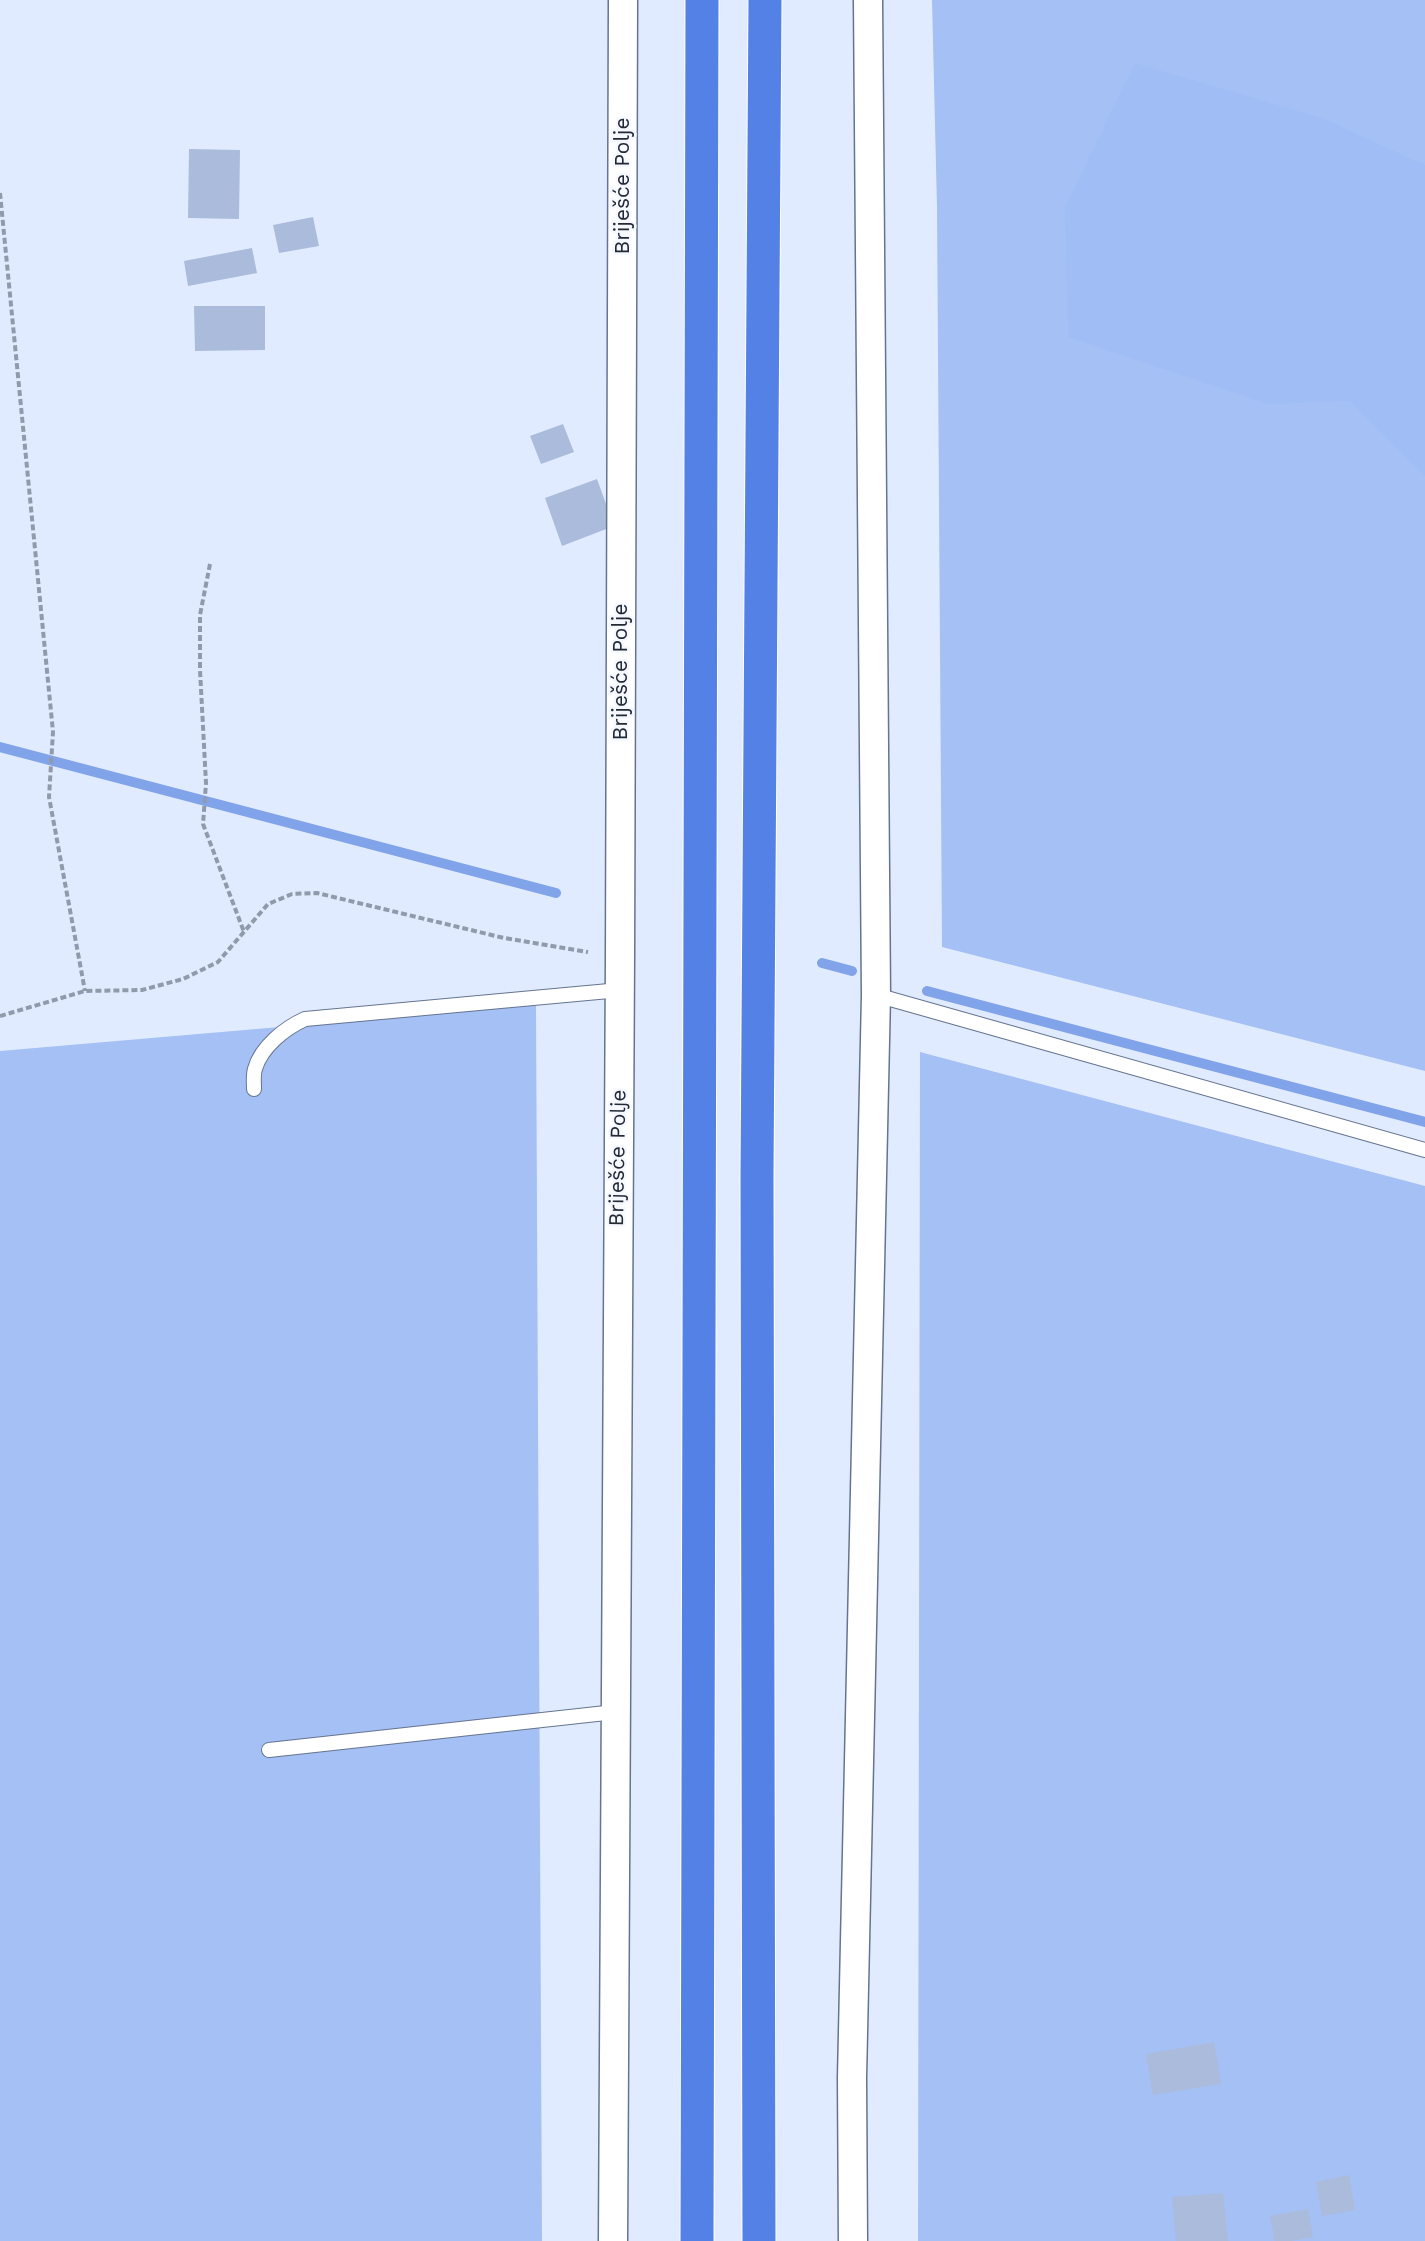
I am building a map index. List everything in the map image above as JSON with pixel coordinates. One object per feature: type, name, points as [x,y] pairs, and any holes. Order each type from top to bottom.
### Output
[{"type":"highway","points":[[697,2241],[702,0]]},
{"type":"highway","points":[[759,2241],[757,1175],[765,0]]},
{"type":"street","name":"Briješće Polje","points":[[613,2241],[623,0]]},
{"type":"street","points":[[853,2241],[852,2077],[876,995],[868,0]]},
{"type":"lane","points":[[254,1089],[254,1070],[260,1056],[285,1031],[305,1019],[620,990]]},
{"type":"lane","points":[[876,995],[1425,1150]]},
{"type":"lane","points":[[269,1750],[615,1712]]},
{"type":"path","points":[[0,193],[53,732],[49,797],[85,991]]},
{"type":"path","points":[[210,564],[200,615],[206,783],[202,824],[244,932]]},
{"type":"path","points":[[0,1016],[85,991],[142,990],[183,979],[218,962],[268,904],[292,894],[317,893],[504,938],[562,949],[620,956]]},
{"type":"shaded area","points":[[932,0],[1425,0],[1425,1071],[942,947],[937,207]]},
{"type":"shaded area","points":[[1135,63],[1322,118],[1425,165],[1425,476],[1350,401],[1268,404],[1068,337],[1065,207]]},
{"type":"shaded area","points":[[536,1005],[542,2241],[0,2241],[0,1051]]},
{"type":"shaded area","points":[[920,1052],[1425,1186],[1425,2241],[918,2241]]},
{"type":"building","points":[[189,149],[240,150],[239,219],[188,218]]},
{"type":"building","points":[[313,217],[319,246],[279,253],[273,225]]},
{"type":"building","points":[[252,248],[257,273],[188,286],[184,261]]},
{"type":"building","points":[[194,306],[265,306],[265,350],[195,351]]},
{"type":"building","points":[[563,424],[574,452],[541,464],[530,436]]},
{"type":"building","points":[[597,479],[614,526],[562,546],[545,498]]},
{"type":"building","points":[[1214,2042],[1221,2084],[1153,2095],[1146,2054]]},
{"type":"building","points":[[1349,2175],[1355,2210],[1322,2216],[1316,2182]]},
{"type":"building","points":[[1223,2193],[1228,2241],[1176,2241],[1172,2197]]},
{"type":"building","points":[[1308,2209],[1313,2237],[1275,2241],[1270,2216]]},
{"type":"waterway","points":[[0,747],[556,893]]},
{"type":"waterway","points":[[822,963],[852,971]]},
{"type":"waterway","points":[[927,991],[1425,1122]]}]
